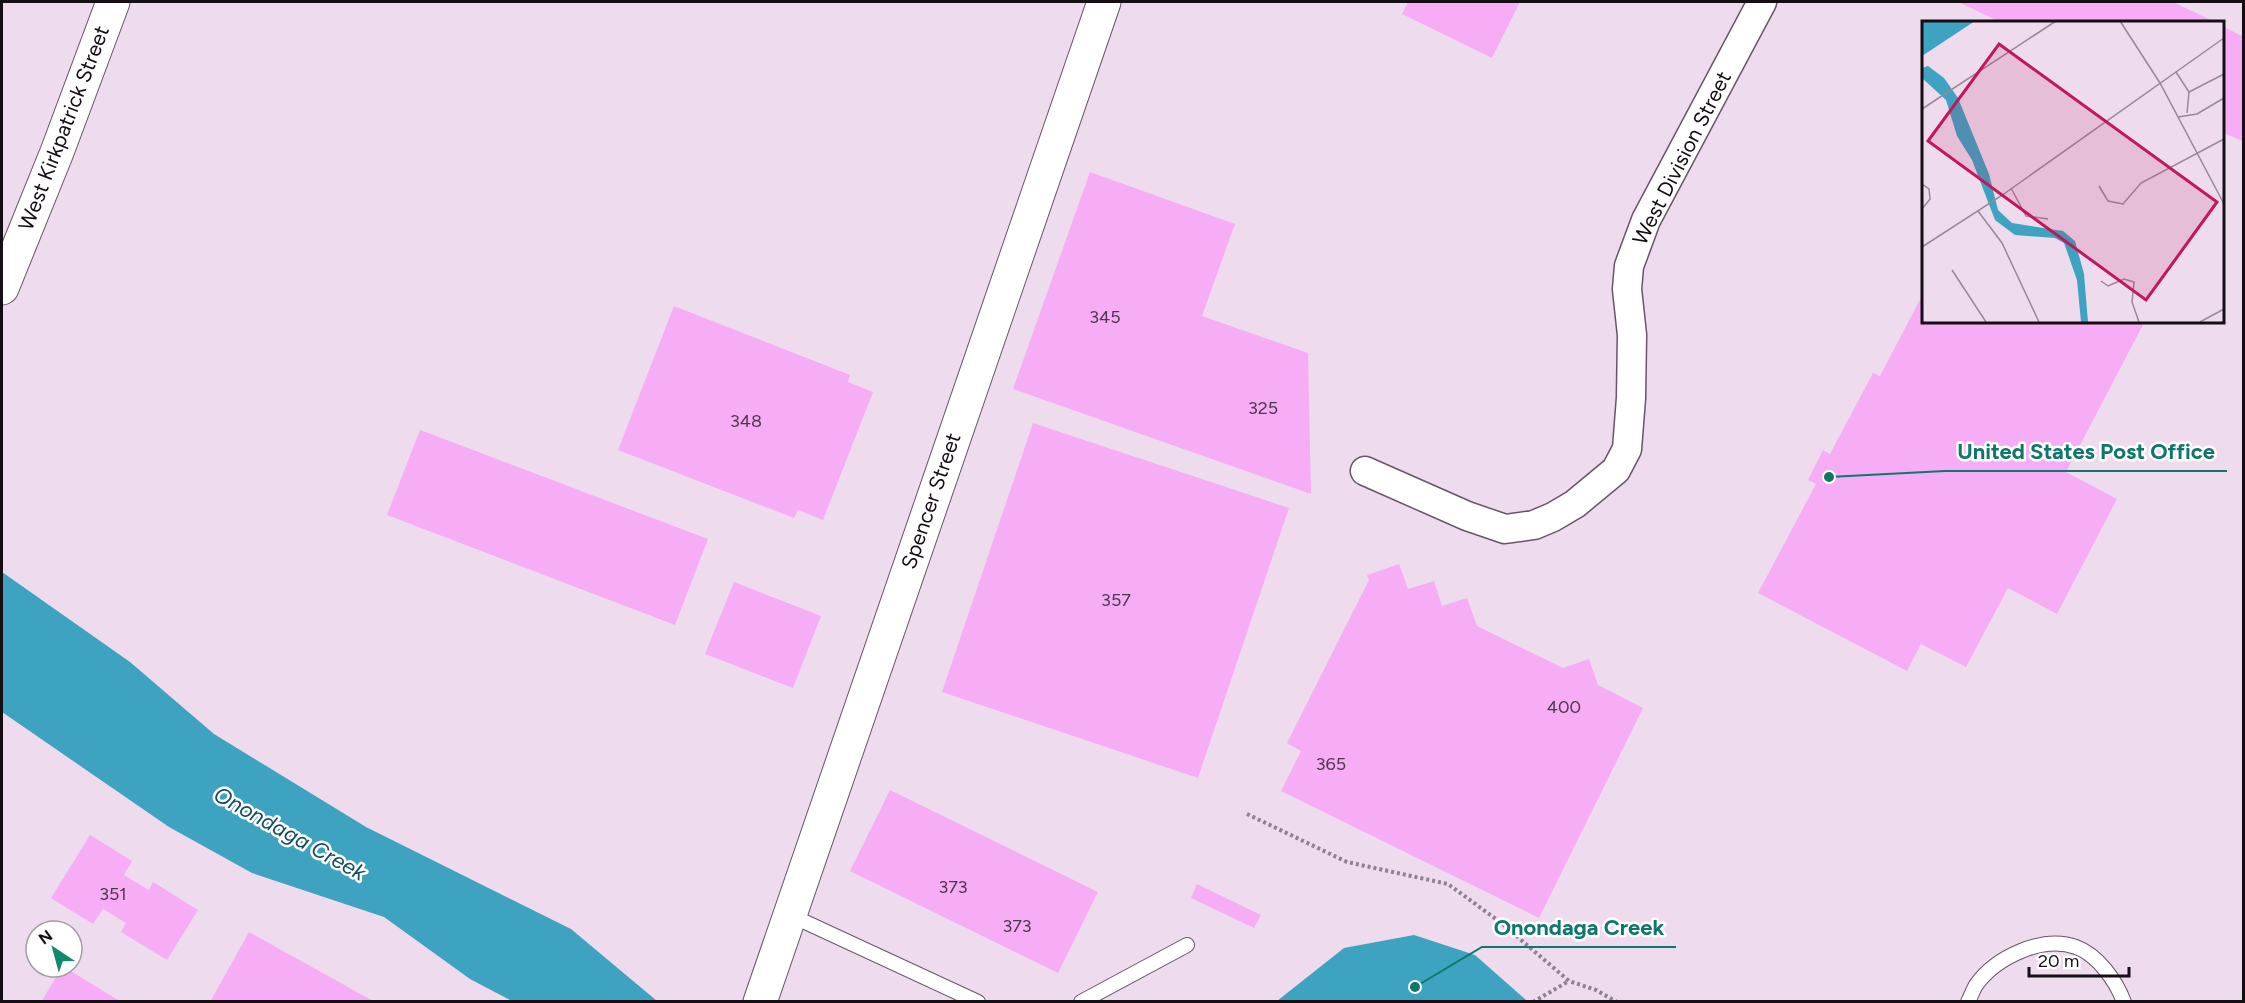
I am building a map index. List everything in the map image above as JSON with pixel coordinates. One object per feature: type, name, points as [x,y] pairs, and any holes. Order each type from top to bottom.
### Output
[{"type":"street","name":"West Kirkpatrick Street","points":[[2,288],[57,153],[113,2]]},
{"type":"street","name":"Spencer Street","points":[[760,1002],[1104,2]]},
{"type":"street","name":"West Division Street","points":[[1365,471],[1467,516],[1505,529],[1534,525],[1553,517],[1575,504],[1616,470],[1628,449],[1632,335],[1627,289],[1629,266],[1646,220],[1762,2]]},
{"type":"lane","points":[[790,915],[978,1002]]},
{"type":"lane","points":[[1968,1002],[1976,985],[1992,969],[2034,946],[2056,944],[2076,947],[2094,959],[2113,979],[2124,1002]]},
{"type":"lane","points":[[1081,1002],[1187,945]]},
{"type":"path","points":[[1247,814],[1347,862],[1448,884],[1500,922],[1569,981],[1596,990],[1617,1002]]},
{"type":"path","points":[[1534,1001],[1569,981]]},
{"type":"water","points":[[2,572],[130,662],[214,734],[366,827],[571,929],[657,1001],[512,1001],[470,979],[384,917],[252,873],[169,827],[2,712]]},
{"type":"water","points":[[1414,935],[1475,955],[1527,1001],[1277,1001],[1344,948]]},
{"type":"building","points":[[1408,2],[1520,2],[1492,58],[1402,14]]},
{"type":"building","points":[[1958,2],[2173,2],[2213,21],[1998,21]]},
{"type":"building","points":[[2224,27],[2244,37],[2244,142],[2224,133]]},
{"type":"building","points":[[1090,172],[1235,224],[1202,316],[1308,353],[1311,494],[1013,389]]},
{"type":"building","points":[[1922,296],[1922,322],[2144,322],[2066,472],[2117,499],[2057,614],[2008,588],[1966,667],[1921,644],[1907,671],[1758,593],[1816,484],[1808,480],[1823,450],[1830,454],[1873,373],[1880,376]]},
{"type":"building","points":[[674,306],[850,375],[848,382],[873,392],[823,520],[798,510],[794,518],[618,450]]},
{"type":"building","points":[[1033,423],[1289,508],[1198,778],[942,692]]},
{"type":"building","points":[[420,430],[708,539],[675,625],[387,515]]},
{"type":"building","points":[[1399,564],[1408,589],[1434,581],[1442,606],[1467,598],[1477,626],[1563,668],[1589,659],[1598,685],[1643,708],[1539,918],[1281,791],[1301,751],[1287,743],[1369,580],[1367,575]]},
{"type":"building","points":[[734,582],[821,616],[793,688],[705,654]]},
{"type":"building","points":[[890,790],[1098,892],[1058,973],[850,871]]},
{"type":"building","points":[[90,835],[132,861],[124,875],[149,890],[153,882],[198,910],[167,960],[121,932],[126,923],[103,909],[93,924],[51,898]]},
{"type":"building","points":[[1197,884],[1261,915],[1254,928],[1191,898]]},
{"type":"building","points":[[249,932],[375,1002],[210,1002]]},
{"type":"building","points":[[55,979],[84,979],[118,1000],[116,1002],[41,1002]]},
{"type":"place","name":"United States Post Office","points":[[1829,477]]},
{"type":"place","name":"Onondaga Creek","points":[[1415,987]]}]
